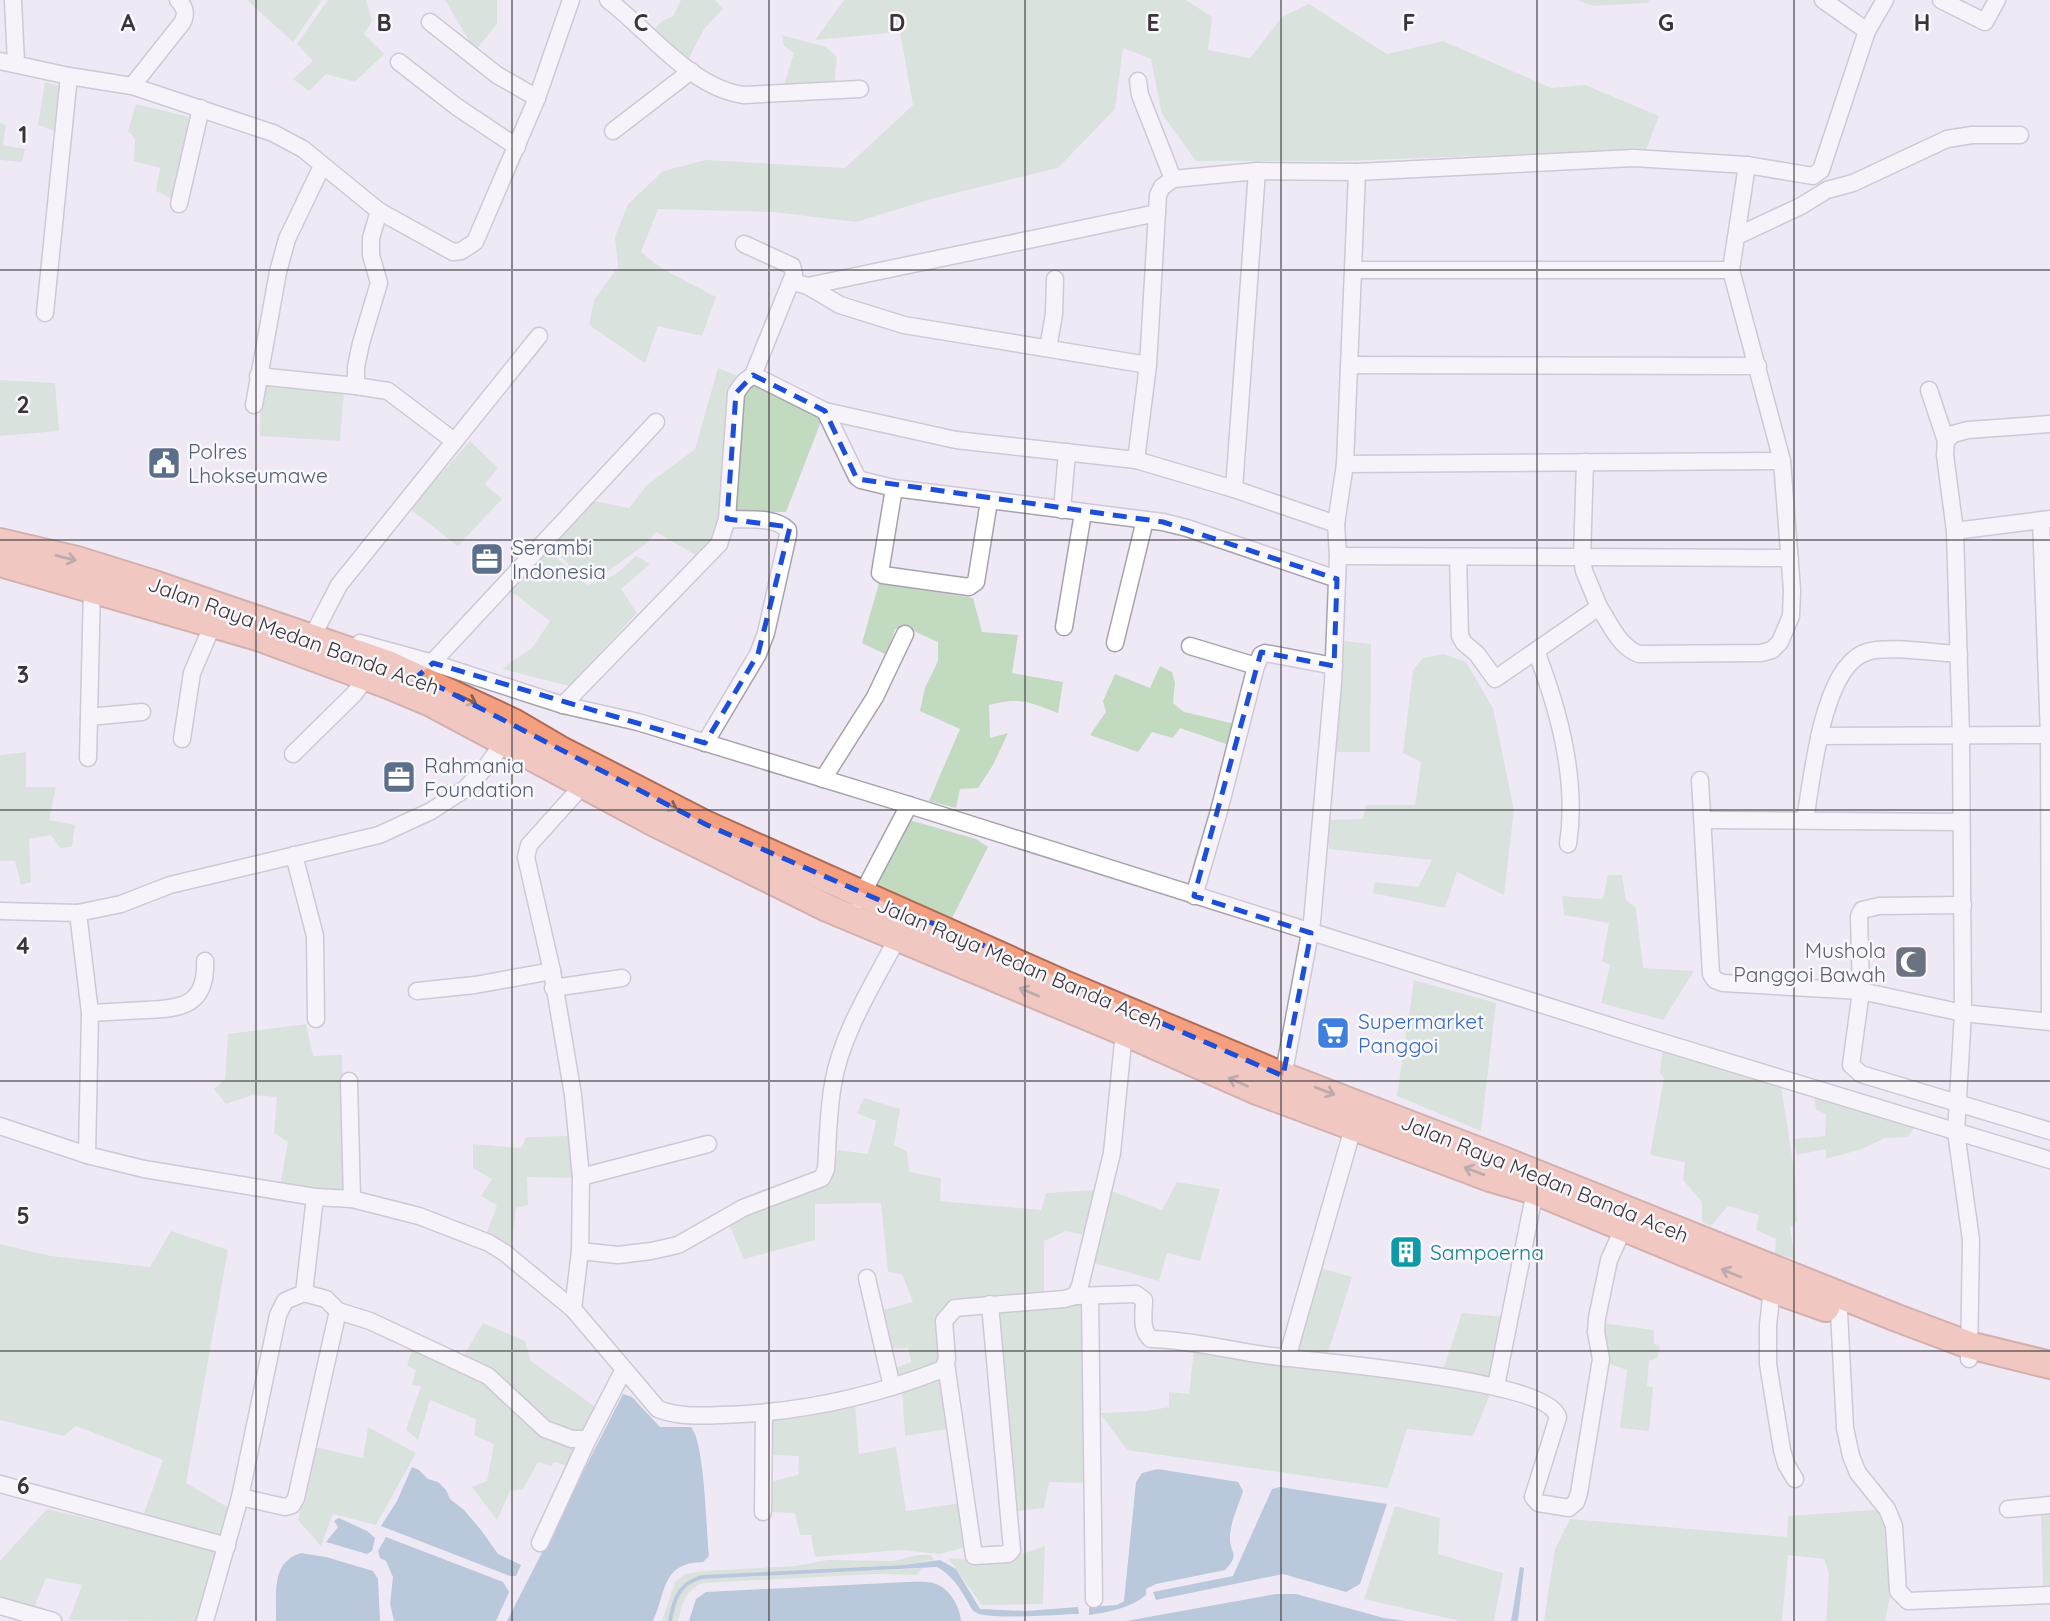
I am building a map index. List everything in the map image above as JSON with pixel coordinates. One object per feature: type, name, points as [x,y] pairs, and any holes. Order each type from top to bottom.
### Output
[{"type":"highway","name":"Jalan Raya Medan Banda Aceh","points":[[0,542],[77,560],[214,615],[258,637],[394,670],[431,703],[762,878],[855,906],[1064,984],[1280,1087],[1353,1128],[1490,1178],[1535,1191],[1772,1289],[1839,1312],[1969,1352],[2050,1365]]},
{"type":"highway","name":"Jalan Raya Medan Banda Aceh","points":[[0,563],[92,588],[312,637],[513,722],[559,750],[707,824],[855,906],[898,937],[1124,1031],[1280,1087],[1500,1159],[1897,1318],[2013,1374],[2050,1381]]},
{"type":"street","points":[[13,0],[8,62],[69,76],[132,86],[273,133],[303,149],[379,211],[453,251],[461,251],[475,242],[537,98],[571,0]]},
{"type":"street","points":[[132,86],[182,23],[185,10],[178,0]]},
{"type":"street","points":[[608,0],[705,82],[730,93],[744,95],[860,89]]},
{"type":"street","points":[[1823,0],[1867,31]]},
{"type":"street","points":[[1827,190],[1818,174],[1867,31],[1885,0]]},
{"type":"street","points":[[1941,0],[1985,22],[1997,0]]},
{"type":"street","points":[[430,22],[497,75],[537,98]]},
{"type":"street","points":[[399,62],[457,107],[517,147]]},
{"type":"street","points":[[613,131],[691,71]]},
{"type":"street","points":[[45,313],[69,76]]},
{"type":"street","points":[[1138,81],[1140,95],[1172,178]]},
{"type":"street","points":[[179,204],[201,108]]},
{"type":"street","points":[[1737,236],[1801,206],[1827,190],[1853,183],[1947,139],[1972,135],[2020,135]]},
{"type":"street","points":[[1136,460],[1148,365],[1158,195],[1172,178],[1257,172],[1357,172],[1634,158],[1747,165],[1813,176],[1818,174]]},
{"type":"street","points":[[1585,462],[1582,558],[1588,583],[1599,607],[1632,652],[1761,653],[1772,650],[1780,642],[1791,616],[1790,558],[1782,461],[1731,270],[1747,165]]},
{"type":"street","points":[[254,405],[278,272],[287,239],[323,166]]},
{"type":"street","points":[[1234,489],[1257,172]]},
{"type":"street","points":[[1280,1087],[1311,933],[1334,666],[1338,556],[1336,524],[1345,464],[1357,172]]},
{"type":"street","points":[[356,386],[356,367],[361,343],[379,283],[371,255],[371,237],[379,211]]},
{"type":"street","points":[[801,284],[1157,213]]},
{"type":"street","points":[[744,244],[792,266],[801,284],[840,305],[904,325],[1148,365]]},
{"type":"street","points":[[1354,270],[1731,270]]},
{"type":"street","points":[[1048,348],[1054,313],[1055,279]]},
{"type":"street","points":[[563,705],[719,544],[727,519],[736,393],[753,375],[801,284]]},
{"type":"street","points":[[312,637],[339,585],[539,336]]},
{"type":"street","points":[[1350,365],[1758,366]]},
{"type":"street","points":[[753,375],[825,411],[956,440],[1136,460],[1234,489],[1336,524]]},
{"type":"street","points":[[258,376],[388,391],[454,441]]},
{"type":"street","points":[[1929,390],[1946,441],[1945,455],[1955,531],[1963,905],[1963,1013],[1956,1132],[1970,1240],[1969,1352]]},
{"type":"street","points":[[825,411],[857,477],[894,488],[1145,520],[1187,528],[1337,579]]},
{"type":"street","points":[[293,754],[354,694],[394,670],[524,562],[656,422]]},
{"type":"street","points":[[1946,441],[1953,434],[1968,430],[2050,424]]},
{"type":"street","points":[[1062,510],[1067,452]]},
{"type":"street","points":[[1345,464],[1782,461]]},
{"type":"street","points":[[894,488],[880,573],[969,587],[976,582],[989,501]]},
{"type":"street","points":[[1064,627],[1083,513]]},
{"type":"street","points":[[705,743],[762,643],[788,535],[788,530],[782,525],[763,520],[727,519]]},
{"type":"street","points":[[1115,643],[1145,520]]},
{"type":"street","points":[[1700,780],[1713,978],[1723,983],[1861,991],[1963,1013],[2050,1022],[2050,735],[2046,520],[1955,531]]},
{"type":"street","points":[[0,531],[17,539],[29,549]]},
{"type":"street","points":[[1338,556],[1790,558]]},
{"type":"street","points":[[1458,557],[1460,636],[1464,643],[1477,653],[1491,677],[1497,679],[1599,607]]},
{"type":"street","points":[[88,758],[92,588]]},
{"type":"street","points":[[182,739],[192,673],[214,615]]},
{"type":"street","points":[[823,779],[875,697],[905,634]]},
{"type":"street","points":[[1190,646],[1256,666]]},
{"type":"street","points":[[1805,820],[1819,736],[1835,686],[1853,660],[1861,654],[1875,650],[1959,654]]},
{"type":"street","points":[[1536,651],[1557,709],[1572,809],[1568,844]]},
{"type":"street","points":[[1194,896],[1261,655],[1265,653],[1334,666]]},
{"type":"street","points":[[394,670],[638,722],[1311,933],[2050,1160]]},
{"type":"street","points":[[89,717],[142,712]]},
{"type":"street","points":[[1819,736],[2050,735]]},
{"type":"street","points":[[0,911],[78,913],[121,904],[170,885],[379,835],[431,811],[465,789],[504,742]]},
{"type":"street","points":[[573,1309],[580,1251],[581,1177],[568,1054],[527,852],[530,845],[583,785]]},
{"type":"street","points":[[855,906],[909,805]]},
{"type":"street","points":[[1703,820],[1961,822]]},
{"type":"street","points":[[294,856],[315,936],[316,1019]]},
{"type":"street","points":[[1963,905],[1879,906],[1862,910],[1859,916],[1861,991],[1851,1065],[1855,1070],[1957,1104],[2050,1131]]},
{"type":"street","points":[[78,913],[90,1013],[87,1155]]},
{"type":"street","points":[[580,1251],[618,1255],[678,1245],[743,1208],[822,1178],[827,1169],[836,1067],[857,1014],[898,937]]},
{"type":"street","points":[[90,1013],[184,1006],[202,989],[206,979],[205,961]]},
{"type":"street","points":[[417,991],[475,985],[552,971]]},
{"type":"street","points":[[553,988],[622,978]]},
{"type":"street","points":[[1094,1600],[1083,1296],[1080,1286],[1112,1153],[1124,1031]]},
{"type":"street","points":[[349,1081],[352,1199]]},
{"type":"street","points":[[0,1126],[87,1155],[144,1169],[315,1197],[352,1199],[419,1216],[489,1243],[573,1309],[653,1405],[672,1415],[764,1413],[831,1404],[892,1387],[943,1369],[946,1364]]},
{"type":"street","points":[[1287,1358],[1353,1128]]},
{"type":"street","points":[[581,1177],[708,1144]]},
{"type":"street","points":[[1496,1386],[1535,1191]]},
{"type":"street","points":[[304,1293],[315,1197]]},
{"type":"street","points":[[990,1304],[1012,1550],[1008,1554],[974,1556],[946,1364],[944,1321],[948,1313],[959,1306],[1136,1294],[1143,1297],[1144,1330],[1151,1339],[1197,1342],[1287,1358],[1420,1373],[1496,1386],[1551,1406],[1556,1412],[1558,1417],[1534,1497],[1538,1503],[1569,1508],[1573,1506],[1579,1493],[1601,1359],[1596,1332],[1597,1318],[1609,1260],[1623,1229]]},
{"type":"street","points":[[867,1278],[892,1387]]},
{"type":"street","points":[[1772,1289],[1768,1364],[1782,1450],[1795,1479]]},
{"type":"street","points":[[205,1621],[240,1497],[278,1315],[285,1301],[304,1293],[326,1299],[338,1311],[370,1321],[471,1367],[495,1382],[545,1429],[572,1439],[588,1439]]},
{"type":"street","points":[[240,1497],[285,1507],[292,1504],[296,1498],[338,1311]]},
{"type":"street","points":[[1839,1312],[1845,1427],[1850,1456],[1867,1487],[1892,1518],[1895,1526],[1898,1591],[1901,1597],[1908,1601],[2050,1595]]},
{"type":"street","points":[[540,1543],[624,1369]]},
{"type":"street","points":[[763,1512],[764,1413]]},
{"type":"street","points":[[0,1484],[227,1546]]},
{"type":"street","points":[[2008,1509],[2050,1504]]},
{"type":"street","points":[[0,1606],[52,1621]]},
{"type":"highlighted area","points":[[753,375],[825,411],[857,479],[1163,522],[1337,579],[1334,666],[1261,652],[1194,896],[1311,933],[1283,1076],[707,825],[418,676],[433,663],[705,743],[758,654],[790,527],[727,519],[736,393]]},
{"type":"green space","points":[[247,0],[322,0],[293,42]]},
{"type":"green space","points":[[328,0],[366,0],[372,21],[364,34],[384,54],[355,82],[326,74],[309,91],[293,79],[313,61],[297,44]]},
{"type":"green space","points":[[445,0],[497,0],[497,24],[475,51]]},
{"type":"green space","points":[[681,0],[715,0],[723,9],[704,29],[687,62],[652,32],[662,21],[673,16]]},
{"type":"green space","points":[[844,0],[1186,0],[1212,17],[1208,50],[1250,58],[1282,17],[1309,4],[1387,54],[1443,41],[1551,88],[1585,85],[1659,116],[1646,150],[1344,161],[1196,161],[1162,114],[1151,59],[1123,48],[1115,109],[1058,168],[935,198],[856,222],[773,212],[658,209],[641,252],[661,268],[716,297],[702,336],[658,326],[645,363],[589,325],[594,300],[618,267],[615,237],[628,204],[663,171],[706,160],[845,168],[913,105],[900,32],[815,40]]},
{"type":"green space","points":[[1577,0],[1649,0],[1648,3],[1593,6]]},
{"type":"green space","points":[[782,35],[826,47],[837,57],[834,85],[784,85],[794,53],[784,46]]},
{"type":"green space","points":[[45,82],[61,87],[55,131],[38,125]]},
{"type":"green space","points":[[136,104],[189,117],[172,199],[156,191],[160,168],[134,161],[135,139],[128,131]]},
{"type":"green space","points":[[0,123],[6,125],[3,145],[25,149],[22,162],[0,160]]},
{"type":"green space","points":[[718,368],[738,376],[728,398],[718,535],[699,557],[656,532],[647,543],[597,579],[573,569],[549,544],[594,501],[629,508],[647,485],[695,449]]},
{"type":"green space","points":[[0,380],[55,383],[59,431],[0,436]]},
{"type":"green space","points":[[261,383],[344,392],[340,441],[260,436]]},
{"type":"green space","points":[[754,384],[825,411],[786,512],[735,512],[744,396]]},
{"type":"green space","points":[[470,441],[498,468],[485,484],[502,499],[458,546],[410,509]]},
{"type":"green space","points":[[547,549],[587,585],[615,575],[636,556],[650,564],[621,589],[637,613],[569,686],[502,669],[533,647],[550,621],[512,592]]},
{"type":"green space","points":[[879,583],[973,598],[982,632],[1018,635],[1012,673],[1063,682],[1058,713],[1024,702],[1009,701],[989,705],[990,738],[1008,733],[993,765],[978,788],[960,789],[956,808],[929,801],[960,729],[920,711],[925,688],[938,661],[938,642],[907,628],[895,629],[887,655],[862,643]]},
{"type":"green space","points":[[1343,641],[1371,644],[1370,752],[1334,752]]},
{"type":"green space","points":[[1444,654],[1466,662],[1493,708],[1514,810],[1504,895],[1457,872],[1445,908],[1373,893],[1375,882],[1418,887],[1432,860],[1329,849],[1326,820],[1363,819],[1366,805],[1415,805],[1421,762],[1403,753],[1413,670],[1423,658]]},
{"type":"green space","points":[[1160,666],[1172,672],[1175,683],[1173,703],[1184,712],[1235,724],[1229,745],[1180,728],[1173,738],[1152,732],[1138,752],[1090,735],[1106,712],[1103,701],[1115,674],[1150,688]]},
{"type":"green space","points":[[26,752],[26,787],[56,787],[49,820],[75,825],[72,847],[60,848],[51,835],[29,839],[31,882],[21,885],[15,861],[0,861],[0,755]]},
{"type":"green space","points":[[906,819],[976,839],[988,847],[951,920],[870,885]]},
{"type":"green space","points":[[1608,875],[1622,875],[1626,900],[1636,908],[1643,968],[1694,971],[1663,1020],[1601,1003],[1610,965],[1602,961],[1609,923],[1564,915],[1562,896],[1603,899]]},
{"type":"green space","points":[[1414,980],[1496,1003],[1481,1131],[1397,1096]]},
{"type":"green space","points":[[306,1024],[313,1056],[342,1055],[346,1190],[280,1185],[288,1142],[274,1133],[277,1097],[252,1095],[226,1104],[214,1089],[225,1079],[228,1034]]},
{"type":"green space","points":[[1663,1048],[1781,1086],[1795,1175],[1797,1221],[1790,1228],[1795,1259],[1775,1254],[1776,1239],[1756,1230],[1759,1215],[1728,1206],[1711,1226],[1702,1222],[1702,1202],[1683,1180],[1685,1162],[1650,1155],[1664,1078],[1660,1073]]},
{"type":"green space","points":[[1814,1092],[1917,1123],[1908,1137],[1885,1138],[1862,1149],[1826,1159],[1826,1149],[1797,1155],[1793,1139],[1825,1136],[1826,1114],[1816,1110]]},
{"type":"green space","points":[[864,1098],[900,1109],[894,1145],[907,1151],[909,1172],[941,1178],[940,1201],[1041,1210],[1046,1193],[1096,1190],[1088,1236],[1066,1231],[1044,1241],[1044,1294],[1010,1297],[942,1311],[941,1364],[899,1381],[895,1368],[911,1362],[908,1348],[890,1349],[880,1311],[913,1302],[902,1274],[888,1272],[881,1203],[815,1204],[815,1240],[744,1259],[726,1218],[831,1178],[838,1150],[868,1154],[876,1121],[857,1113]]},
{"type":"green space","points":[[568,1136],[574,1178],[527,1177],[528,1205],[516,1208],[511,1250],[486,1235],[497,1205],[481,1196],[492,1179],[473,1168],[473,1144],[521,1148],[526,1137]]},
{"type":"green space","points":[[1177,1182],[1220,1189],[1200,1261],[1167,1253],[1159,1281],[1094,1263],[1109,1190],[1162,1210]]},
{"type":"green space","points":[[171,1231],[228,1250],[186,1483],[229,1508],[222,1538],[143,1516],[163,1460],[76,1426],[64,1436],[0,1420],[0,1244],[51,1256],[150,1267]]},
{"type":"green space","points":[[1317,1267],[1352,1277],[1326,1359],[1294,1351]]},
{"type":"green space","points":[[1082,1303],[1084,1483],[1049,1482],[1044,1508],[1018,1511],[996,1308]]},
{"type":"green space","points":[[1462,1313],[1507,1317],[1493,1382],[1442,1373]]},
{"type":"green space","points":[[483,1323],[525,1341],[531,1361],[597,1408],[585,1435],[568,1430],[535,1413],[463,1357]]},
{"type":"green space","points":[[1602,1323],[1654,1330],[1654,1344],[1660,1346],[1657,1358],[1649,1361],[1647,1386],[1653,1387],[1649,1431],[1620,1428],[1627,1370],[1604,1362]]},
{"type":"green space","points":[[414,1344],[481,1378],[576,1446],[568,1466],[554,1462],[551,1466],[538,1462],[523,1489],[510,1491],[497,1520],[472,1487],[487,1481],[494,1444],[474,1435],[476,1419],[430,1400],[418,1440],[406,1430],[421,1386],[412,1385],[416,1370],[407,1366]]},
{"type":"green space","points":[[1194,1349],[1492,1390],[1473,1436],[1407,1429],[1388,1488],[1127,1450],[1100,1413],[1169,1407],[1169,1392],[1189,1394]]},
{"type":"green space","points":[[942,1377],[948,1429],[905,1436],[902,1387]]},
{"type":"green space","points":[[855,1403],[859,1454],[896,1447],[906,1511],[961,1503],[966,1547],[940,1554],[901,1550],[815,1557],[811,1535],[800,1535],[795,1513],[772,1512],[770,1482],[798,1475],[799,1456],[769,1455],[769,1417]]},
{"type":"green space","points":[[368,1427],[416,1453],[376,1525],[333,1514],[321,1546],[298,1520],[316,1447],[363,1458]]},
{"type":"green space","points":[[1395,1506],[1440,1518],[1438,1554],[1503,1573],[1494,1621],[1460,1621],[1364,1599]]},
{"type":"green space","points":[[47,1509],[220,1550],[197,1621],[69,1620],[82,1585],[46,1578],[34,1608],[0,1601],[0,1561]]},
{"type":"green space","points":[[1887,1509],[1896,1566],[1885,1621],[1826,1621],[1829,1573],[1824,1559],[1788,1555],[1782,1621],[1544,1621],[1555,1549],[1570,1519],[1787,1537],[1788,1516]]},
{"type":"green space","points":[[2050,1514],[2050,1587],[2043,1586],[2041,1515]]},
{"type":"green space","points":[[1045,1546],[1043,1604],[982,1605],[948,1558],[997,1559]]},
{"type":"green space","points":[[931,1555],[934,1560],[903,1565],[701,1575],[681,1587],[674,1598],[668,1621],[662,1621],[675,1582],[685,1574],[795,1566],[828,1560],[894,1561]]},
{"type":"green space","points":[[923,1568],[916,1575],[874,1574],[703,1583],[688,1594],[678,1621],[672,1621],[680,1594],[688,1585],[702,1579]]},
{"type":"water","points":[[623,1394],[632,1397],[660,1427],[691,1427],[696,1436],[702,1468],[709,1556],[703,1562],[679,1567],[672,1573],[653,1621],[507,1621]]},
{"type":"water","points":[[412,1467],[428,1479],[438,1482],[446,1490],[450,1499],[464,1510],[498,1554],[521,1565],[516,1576],[381,1526],[397,1501]]},
{"type":"water","points":[[1158,1469],[1238,1482],[1243,1491],[1231,1528],[1230,1540],[1234,1555],[1232,1561],[1225,1570],[1156,1584],[1146,1589],[1146,1595],[1134,1603],[1089,1615],[1089,1607],[1117,1605],[1124,1601],[1136,1482],[1142,1473]]},
{"type":"water","points":[[1280,1487],[1387,1504],[1360,1584],[1346,1592],[1283,1574],[1156,1600],[1153,1592],[1233,1576],[1272,1489]]},
{"type":"water","points":[[339,1518],[367,1531],[375,1538],[372,1551],[367,1554],[326,1542],[338,1527],[334,1521]]},
{"type":"water","points":[[386,1537],[503,1582],[509,1592],[496,1621],[394,1621],[390,1604],[393,1577],[378,1551]]},
{"type":"water","points":[[301,1553],[326,1557],[373,1571],[378,1579],[380,1621],[276,1621],[276,1590],[280,1572],[291,1557]]},
{"type":"water","points":[[940,1560],[956,1569],[980,1609],[1026,1611],[1078,1607],[1079,1614],[1009,1617],[982,1615],[974,1611],[954,1581],[937,1567],[702,1579],[684,1590],[672,1621],[668,1621],[677,1592],[686,1583],[701,1575],[903,1565]]},
{"type":"water","points":[[1520,1567],[1524,1568],[1518,1621],[1511,1621]]},
{"type":"water","points":[[930,1582],[941,1586],[953,1599],[961,1621],[689,1621],[696,1599],[706,1592]]},
{"type":"water","points":[[1276,1594],[1296,1594],[1384,1618],[1406,1621],[1126,1621]]},
{"type":"place","name":"Polres Lhokseumawe","points":[[164,463]]},
{"type":"place","name":"Serambi Indonesia","points":[[487,559]]},
{"type":"place","name":"Rahmania Foundation","points":[[399,777]]},
{"type":"place","name":"Mushola Panggoi Bawah","points":[[1911,962]]},
{"type":"place","name":"Supermarket Panggoi","points":[[1333,1033]]},
{"type":"place","name":"Sampoerna","points":[[1406,1252]]}]
